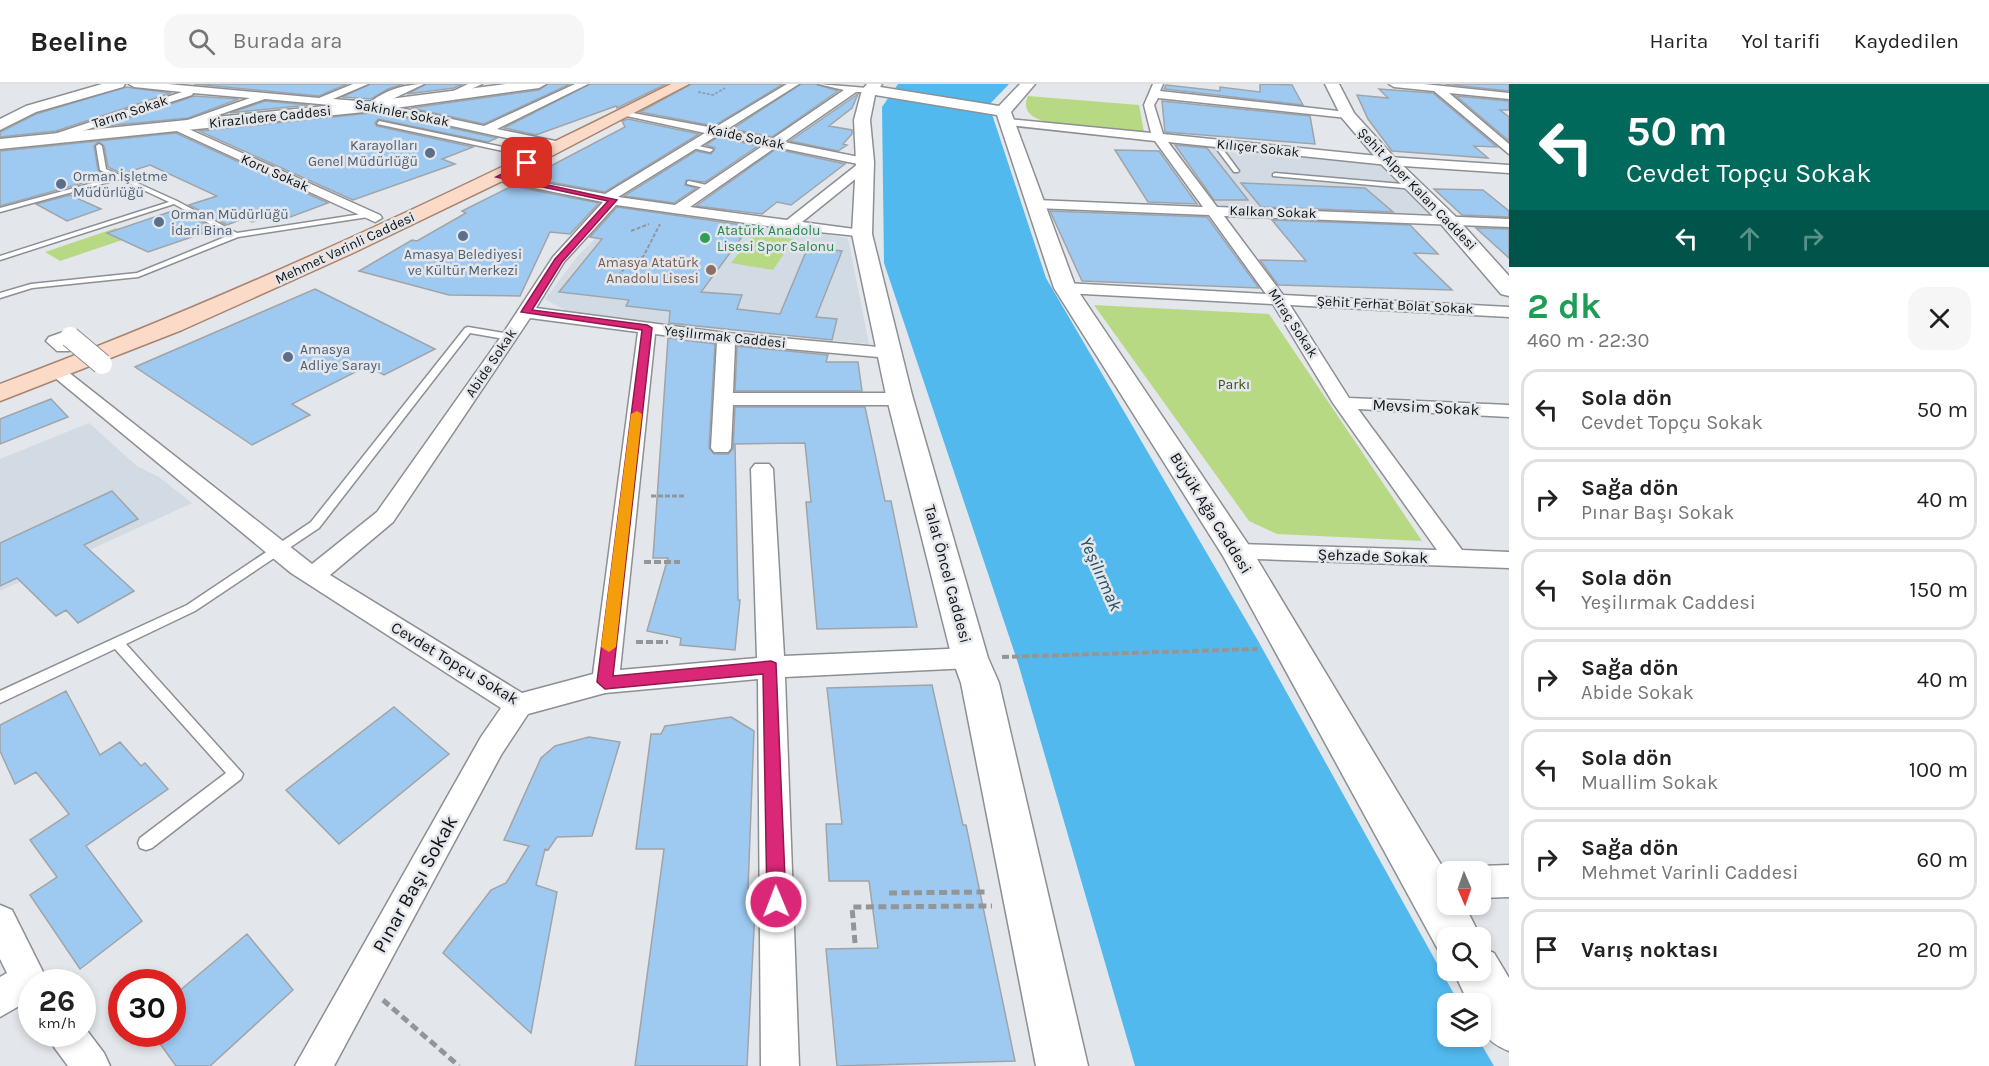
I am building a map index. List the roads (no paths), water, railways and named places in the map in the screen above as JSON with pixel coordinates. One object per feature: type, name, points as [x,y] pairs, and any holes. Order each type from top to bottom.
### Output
[{"type":"main road","name":"Mehmet Varinli Caddesi","points":[[50,364],[68,340],[160,312],[372,217],[649,84]]},
{"type":"main road","name":"Mehmet Varinli Caddesi","points":[[0,393],[50,364],[302,269],[499,177],[682,84]]},
{"type":"street","points":[[0,125],[30,109],[118,84]]},
{"type":"street","name":"Sakinler Sokak","points":[[134,84],[172,85],[374,106],[561,146]]},
{"type":"street","name":"Tarım Sokak","points":[[42,140],[218,84]]},
{"type":"street","points":[[277,116],[363,84]]},
{"type":"street","points":[[374,106],[381,99],[419,84]]},
{"type":"street","points":[[444,98],[477,84]]},
{"type":"street","name":"Kirazlıdere Caddesi","points":[[0,144],[374,106],[532,84]]},
{"type":"street","points":[[485,130],[583,84]]},
{"type":"street","name":"Abide Sokak","points":[[313,576],[385,517],[510,337],[558,260],[613,200],[611,195],[794,84]]},
{"type":"street","points":[[823,84],[870,89],[1001,114],[1028,84]]},
{"type":"street","name":"Şehit Alper Kalan Caddesi","points":[[1332,84],[1347,115],[1388,161],[1447,219],[1509,289]]},
{"type":"street","points":[[1394,84],[1509,96]]},
{"type":"street","points":[[174,127],[291,88]]},
{"type":"street","points":[[676,210],[774,143],[870,89]]},
{"type":"street","name":"Talat Öncel Caddesi","points":[[870,89],[862,120],[865,163],[862,234],[900,399],[970,658],[980,683],[1062,1066]]},
{"type":"street","points":[[1156,89],[1347,115]]},
{"type":"street","name":"Miraç Sokak","points":[[1156,89],[1149,105],[1158,137],[1278,298],[1343,403],[1455,558]]},
{"type":"street","points":[[1438,89],[1509,150]]},
{"type":"street","name":"Kaide Sokak","points":[[626,113],[865,163]]},
{"type":"street","name":"Kılıçer Sokak","points":[[1001,114],[1221,144],[1388,161],[1509,169]]},
{"type":"street","name":"Büyük Ağa Caddesi","points":[[1001,114],[1065,288],[1237,552],[1292,648],[1437,882]]},
{"type":"street","name":"Koru Sokak","points":[[174,127],[372,217]]},
{"type":"street","points":[[790,225],[865,163]]},
{"type":"street","points":[[499,177],[676,210],[862,234]]},
{"type":"street","name":"Kalkan Sokak","points":[[1036,204],[1509,222]]},
{"type":"street","name":"Şehit Ferhat Bolat Sokak","points":[[1065,288],[1509,312]]},
{"type":"street","name":"Yeşilırmak Caddesi","points":[[526,312],[726,338],[889,353]]},
{"type":"street","points":[[605,682],[647,328]]},
{"type":"street","points":[[721,448],[726,338]]},
{"type":"street","points":[[68,340],[102,364]]},
{"type":"street","name":"Cevdet Topçu Sokak","points":[[50,364],[313,576],[519,705],[605,682],[771,667],[970,658]]},
{"type":"street","points":[[723,399],[900,399]]},
{"type":"street","name":"Mevsim Sokak","points":[[1343,403],[1509,411]]},
{"type":"street","points":[[762,469],[771,667],[780,1066]]},
{"type":"street","name":"Şehzade Sokak","points":[[1237,552],[1509,560]]},
{"type":"street","name":"Pınar Başı Sokak","points":[[314,1066],[491,746],[519,705]]},
{"type":"street","points":[[1491,882],[1509,881]]},
{"type":"street","points":[[0,922],[18,985]]},
{"type":"street","points":[[1483,981],[1509,1026]]},
{"type":"street","points":[[77,1047],[92,1066]]},
{"type":"lane","points":[[379,123],[512,151]]},
{"type":"lane","points":[[1221,144],[1219,148],[1236,171]]},
{"type":"lane","points":[[99,146],[103,170],[175,202],[236,236]]},
{"type":"lane","points":[[690,146],[710,150]]},
{"type":"lane","points":[[1275,175],[1414,187]]},
{"type":"lane","points":[[0,210],[121,177]]},
{"type":"lane","points":[[689,183],[709,188]]},
{"type":"lane","points":[[0,258],[175,202]]},
{"type":"lane","points":[[0,296],[31,286],[138,275],[236,236],[372,217]]},
{"type":"lane","points":[[0,697],[191,608],[315,525],[468,330],[510,337]]},
{"type":"lane","points":[[117,642],[236,774],[146,843]]},
{"type":"water","name":"Yeşilırmak","points":[[898,84],[1009,84],[989,105],[1046,278],[1257,639],[1437,963],[1437,981],[1447,981],[1453,993],[1437,993],[1437,1047],[1483,1047],[1494,1066],[1135,1066],[1018,663],[884,263],[882,107]]},
{"type":"place","name":"Karayolları Genel Müdürlüğü","points":[[430,153]]},
{"type":"place","name":"Orman İşletme Müdürlüğü","points":[[61,184]]},
{"type":"place","name":"Orman Müdürlüğü İdari Bina","points":[[159,222]]},
{"type":"place","name":"Amasya Belediyesi ve Kültür Merkezi","points":[[463,236]]},
{"type":"place","name":"Atatürk Anadolu Lisesi Spor Salonu","points":[[705,238]]},
{"type":"place","name":"Amasya Atatürk Anadolu Lisesi","points":[[711,270]]},
{"type":"place","name":"Amasya Adliye Sarayı","points":[[288,357]]},
{"type":"park label","name":"Parkı","points":[[1234,384]]}]
